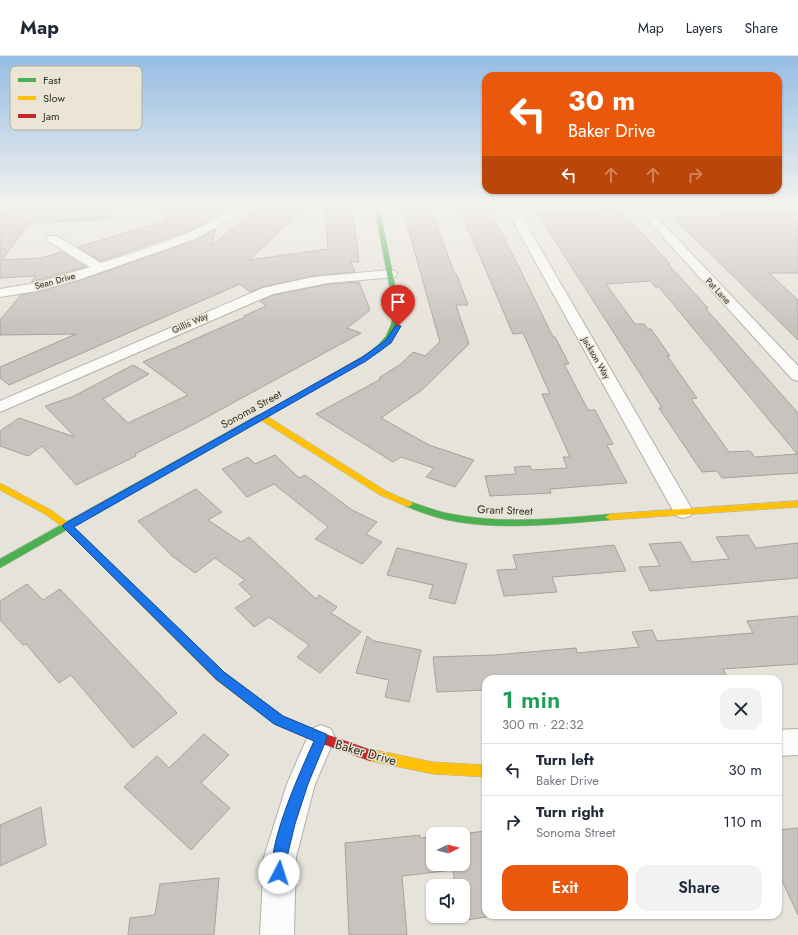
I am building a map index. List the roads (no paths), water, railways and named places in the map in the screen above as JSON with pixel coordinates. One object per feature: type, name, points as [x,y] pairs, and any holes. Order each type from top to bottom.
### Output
[{"type":"street","points":[[63,246],[99,268]]},
{"type":"street","name":"Sean Drive","points":[[0,293],[37,287],[99,268],[160,246]]},
{"type":"street","name":"Sonoma Street","points":[[0,564],[262,417],[363,359],[389,341],[398,326],[397,311],[384,246]]},
{"type":"street","name":"Jackson Way","points":[[531,246],[683,512]]},
{"type":"street","name":"Pat Lane","points":[[676,246],[798,376]]},
{"type":"street","name":"Gillis Way","points":[[0,407],[237,303],[268,291],[336,276],[390,274]]},
{"type":"street","name":"Grant Street","points":[[262,417],[383,493],[428,513],[468,520],[518,524],[798,504]]},
{"type":"street","name":"Baker Drive","points":[[0,486],[48,512],[67,526],[220,676],[279,720],[321,738],[375,757],[433,768],[482,771]]},
{"type":"street","points":[[277,935],[280,857],[302,784],[321,738]]},
{"type":"street","points":[[782,744],[798,742]]}]
